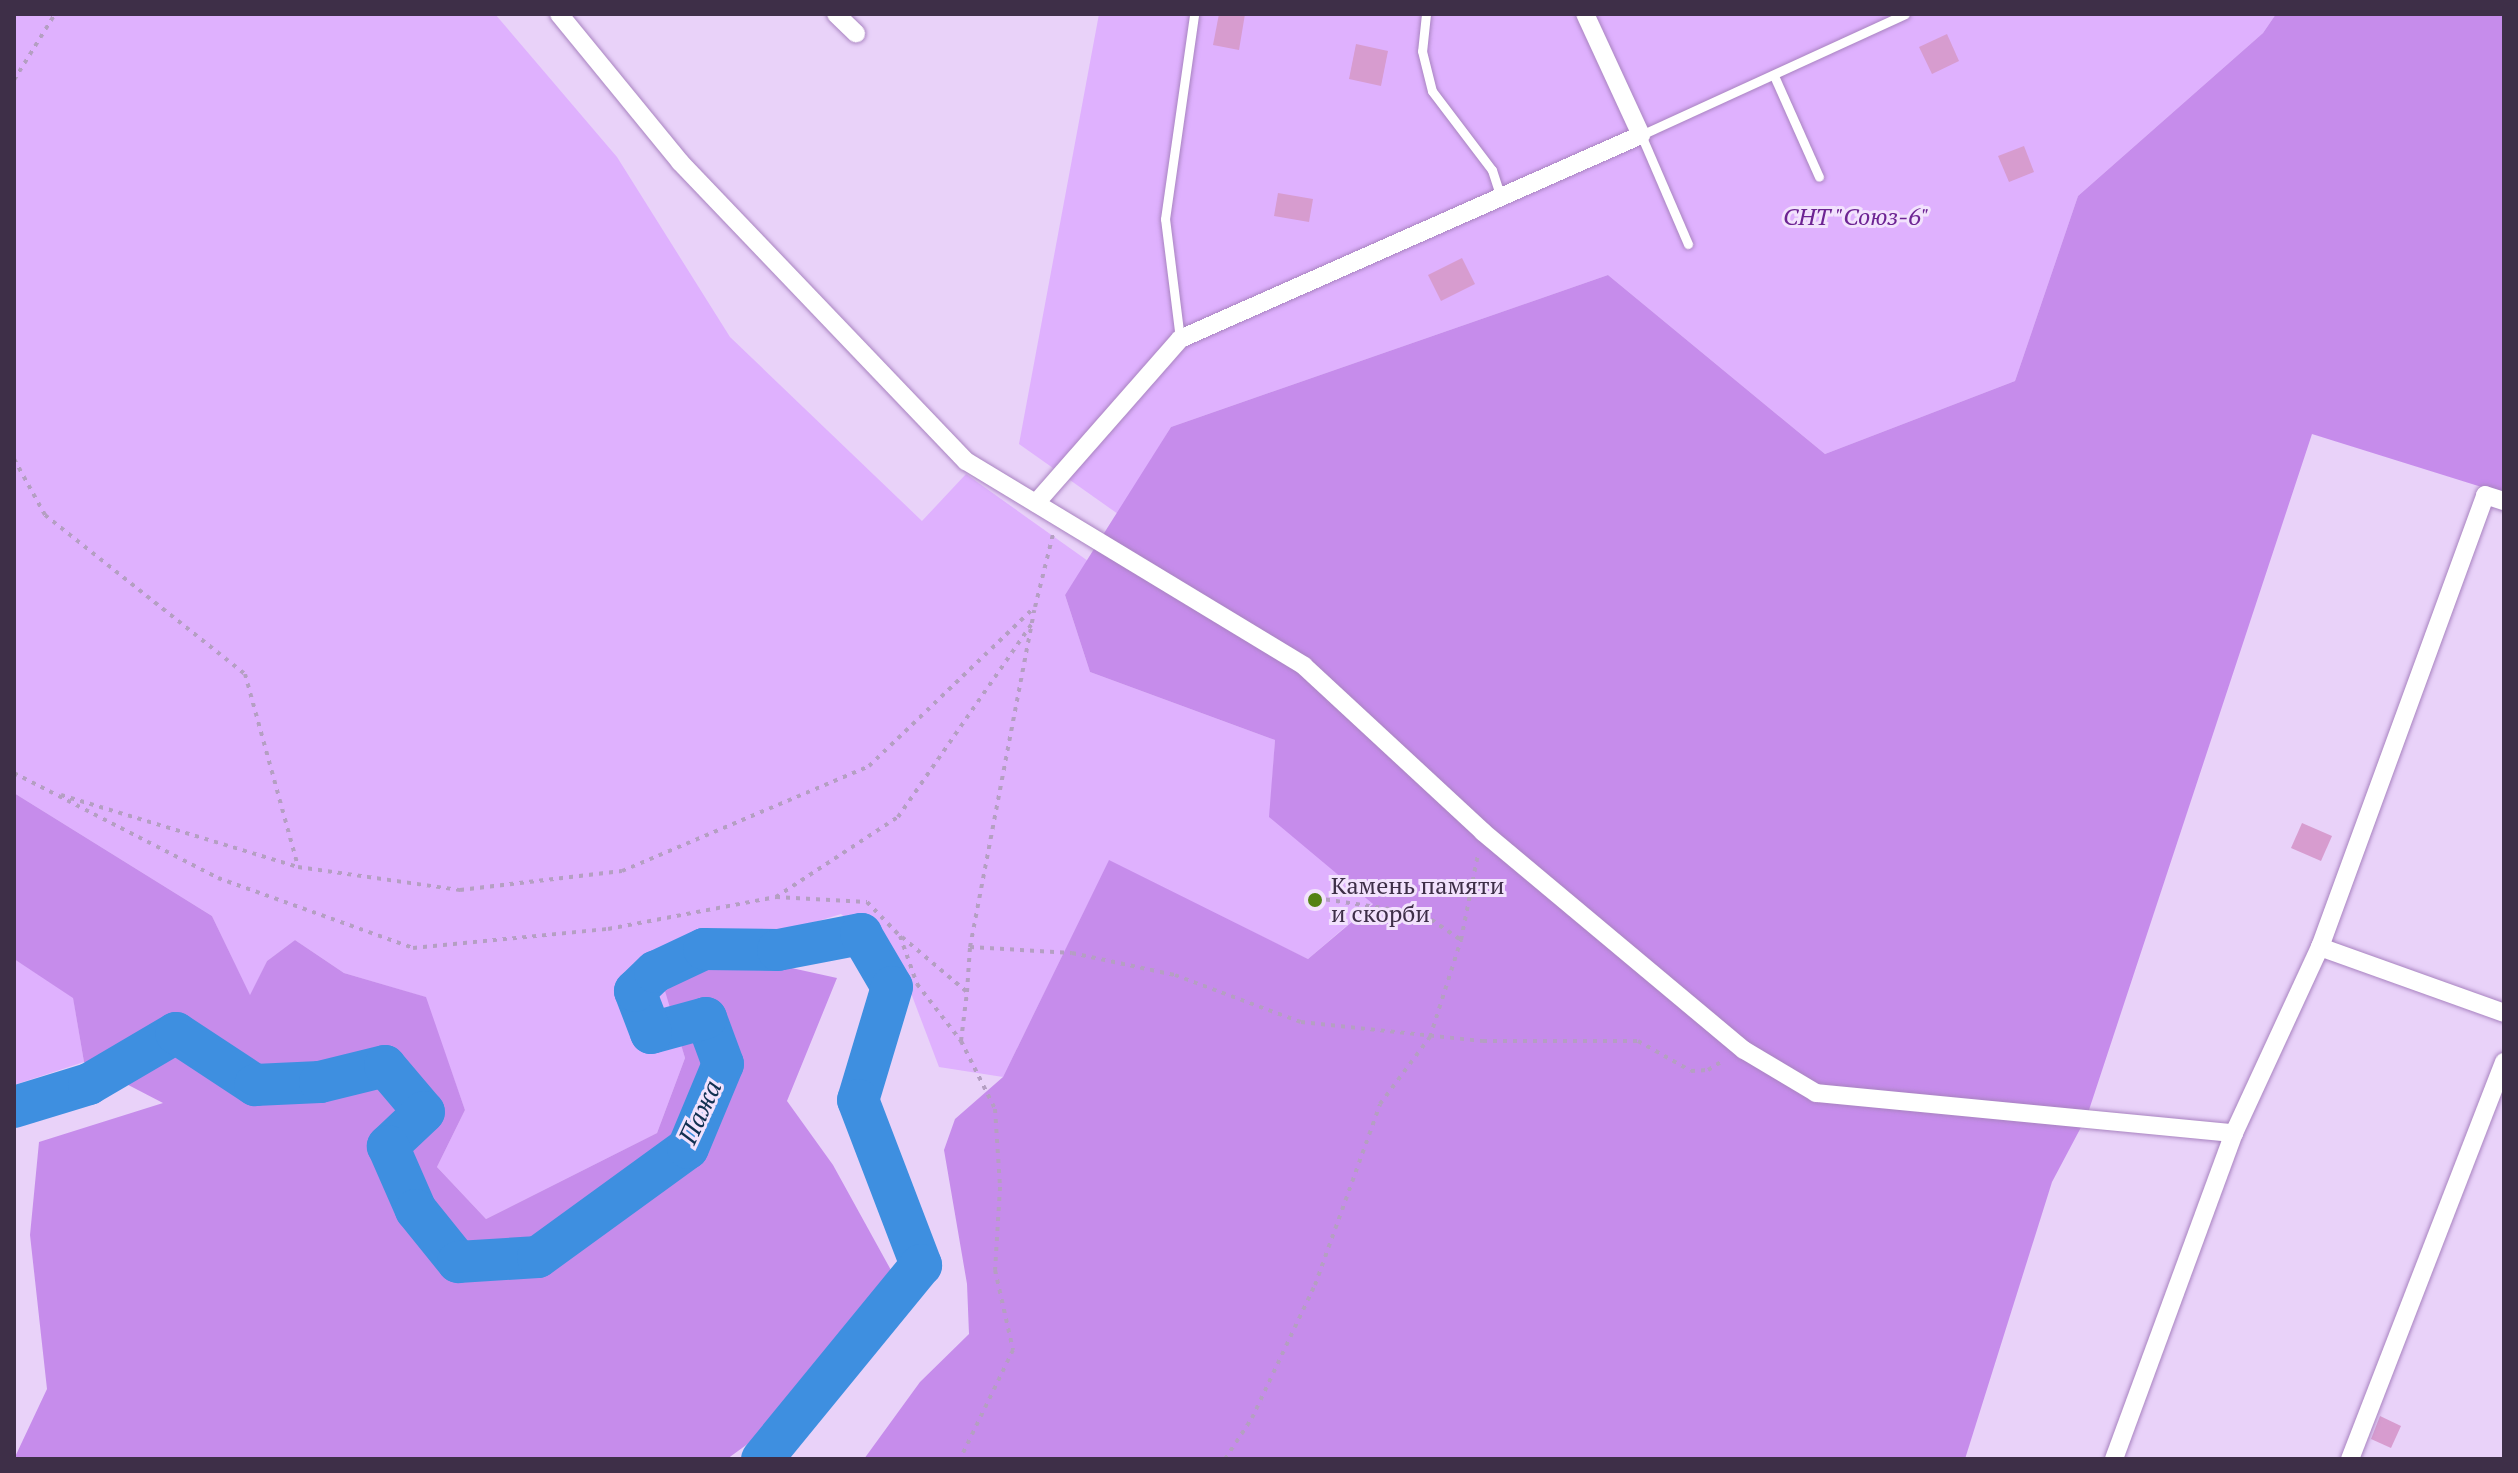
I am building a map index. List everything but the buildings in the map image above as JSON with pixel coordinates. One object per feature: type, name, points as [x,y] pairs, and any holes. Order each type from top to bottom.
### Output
[{"type":"street","points":[[559,14],[680,162],[804,286],[966,461],[1304,666],[1483,832],[1744,1050],[1816,1093],[2234,1133]]},
{"type":"street","points":[[836,14],[856,33]]},
{"type":"street","points":[[1036,503],[1180,339],[1641,135],[1585,14]]},
{"type":"street","points":[[2114,1459],[2234,1133],[2320,947],[2485,495],[2504,501]]},
{"type":"street","points":[[2320,947],[2504,1013]]},
{"type":"street","points":[[2350,1459],[2504,1062]]},
{"type":"lane","points":[[1180,339],[1165,219],[1194,14]]},
{"type":"lane","points":[[1426,14],[1422,51],[1432,91],[1492,170],[1501,198]]},
{"type":"lane","points":[[1688,244],[1641,135],[1775,78],[1905,14]]},
{"type":"lane","points":[[1775,78],[1819,177]]},
{"type":"path","points":[[14,80],[55,14]]},
{"type":"path","points":[[14,459],[45,515],[245,674],[298,867]]},
{"type":"path","points":[[961,1041],[970,947],[1035,607],[1057,516]]},
{"type":"path","points":[[51,792],[298,867],[460,890],[622,871],[869,766],[1035,607]]},
{"type":"path","points":[[776,897],[898,817],[1032,623]]},
{"type":"path","points":[[14,773],[218,878],[413,948],[608,929],[776,897],[867,902],[900,936],[967,992]]},
{"type":"path","points":[[1225,1459],[1252,1418],[1315,1285],[1380,1104],[1430,1037],[1461,940],[1483,832]]},
{"type":"path","points":[[1316,898],[1423,914],[1461,940]]},
{"type":"path","points":[[900,936],[917,984],[961,1041],[995,1109],[1000,1187],[995,1270],[1013,1350],[960,1459]]},
{"type":"path","points":[[970,947],[1072,953],[1175,975],[1301,1022],[1430,1037],[1525,1043],[1638,1041],[1691,1071],[1708,1070],[1744,1050]]},
{"type":"green space","points":[[14,14],[495,14],[617,157],[730,337],[922,521],[966,474],[1088,561],[1065,595],[1090,672],[1275,740],[1270,817],[1373,903],[1308,959],[1109,861],[1003,1077],[939,1067],[903,972],[841,914],[719,952],[666,991],[685,1058],[657,1133],[486,1219],[437,1167],[465,1110],[425,997],[344,973],[295,940],[267,961],[250,996],[212,916],[14,793]]},
{"type":"green space","name":"СНТ \"Союз-6\"","points":[[1099,14],[2276,14],[2263,33],[2078,196],[2015,381],[1825,454],[1608,275],[1171,427],[1118,514],[1019,444]]},
{"type":"green space","points":[[14,959],[73,997],[84,1062],[14,1085]]},
{"type":"shaded area","points":[[2276,14],[2504,14],[2504,494],[2312,434],[2087,1116],[2052,1182],[1965,1459],[864,1459],[920,1382],[969,1334],[967,1284],[944,1150],[955,1119],[1003,1077],[1109,860],[1308,959],[1373,904],[1269,817],[1275,740],[1090,672],[1065,595],[1171,427],[1608,275],[1825,454],[2015,381],[2078,196],[2263,33]]},
{"type":"shaded area","points":[[14,793],[212,916],[250,995],[267,961],[295,940],[344,973],[426,997],[465,1110],[437,1167],[486,1219],[657,1133],[685,1058],[665,991],[719,952],[837,978],[787,1101],[833,1165],[892,1272],[760,1435],[727,1459],[14,1459],[47,1389],[30,1235],[39,1142],[163,1103],[84,1062],[73,998],[14,959]]},
{"type":"waterway","name":"Пажа","points":[[14,1107],[89,1084],[176,1033],[255,1085],[320,1082],[385,1066],[424,1112],[388,1146],[416,1210],[458,1262],[538,1257],[688,1148],[723,1064],[706,1018],[651,1033],[635,991],[655,972],[704,949],[778,950],[861,934],[892,987],[858,1100],[921,1265],[762,1459]]},
{"type":"place","name":"Камень памяти и скорби","points":[[1315,900]]}]
